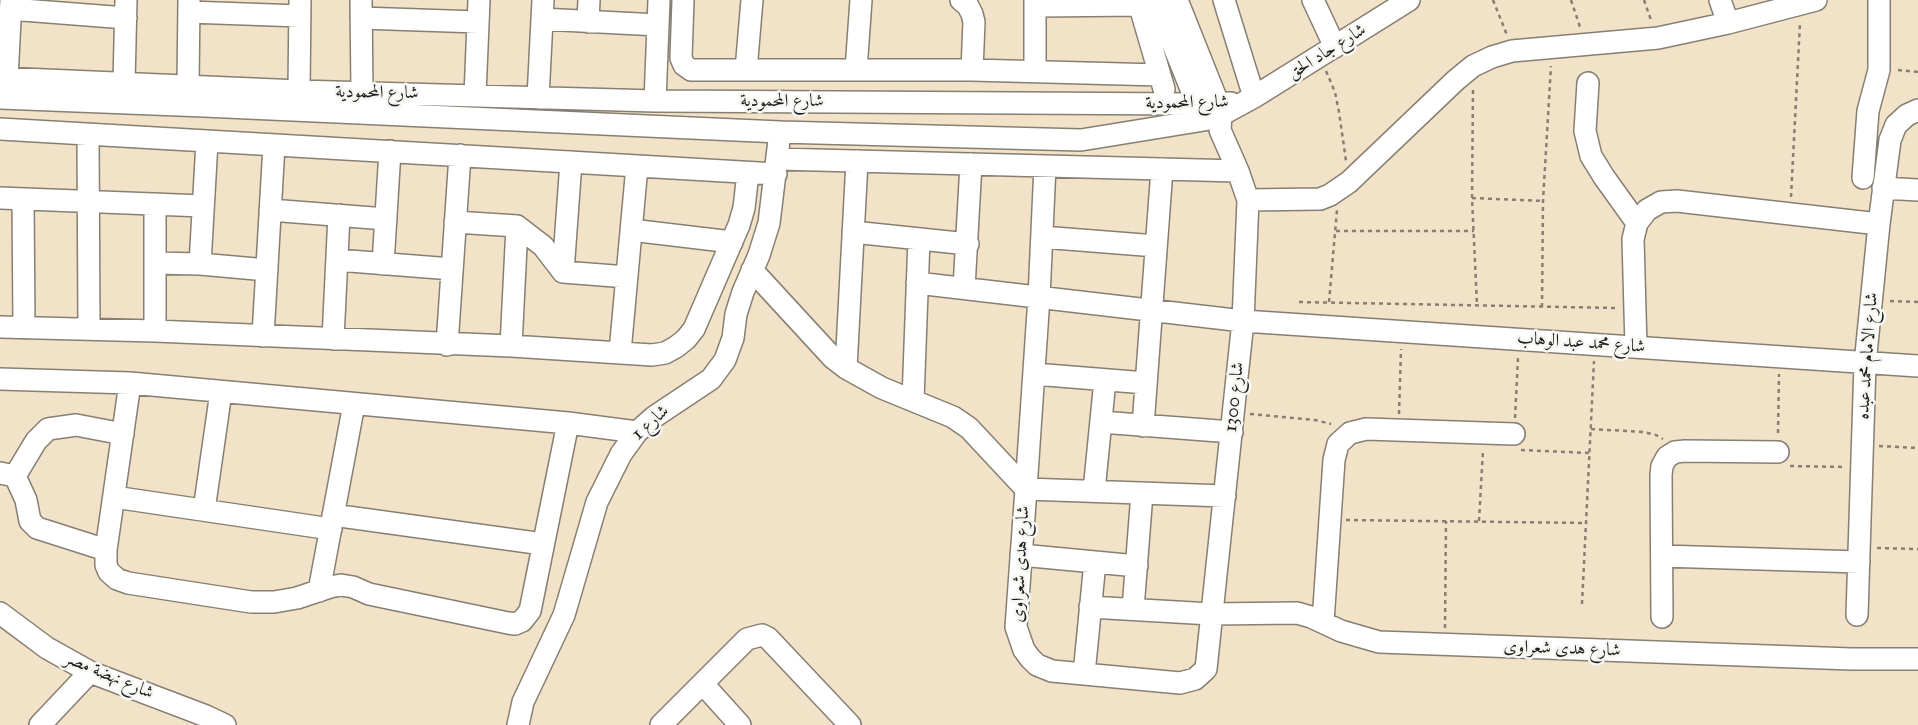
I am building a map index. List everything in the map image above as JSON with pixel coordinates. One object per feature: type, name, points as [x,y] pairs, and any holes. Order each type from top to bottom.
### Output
[{"type":"street","points":[[476,95],[479,0]]},
{"type":"street","points":[[588,22],[589,0]]},
{"type":"street","points":[[655,101],[659,0]]},
{"type":"street","points":[[683,0],[681,58],[684,65],[691,70],[972,70],[1160,75]]},
{"type":"street","points":[[746,70],[752,0]]},
{"type":"street","points":[[856,70],[861,0]]},
{"type":"street","points":[[961,0],[968,6],[974,22],[972,70]]},
{"type":"street","name":"شارع 1300","points":[[1177,0],[1212,114]]},
{"type":"street","points":[[1224,0],[1249,100]]},
{"type":"street","points":[[1313,0],[1327,52]]},
{"type":"street","name":"شارع جاد الحق","points":[[1249,100],[1409,0]]},
{"type":"street","points":[[1720,0],[1728,24]]},
{"type":"street","points":[[1863,178],[1868,111],[1879,70],[1880,0]]},
{"type":"street","points":[[1035,71],[1035,3],[1145,2],[1160,75],[1174,125]]},
{"type":"street","name":"شارع 1300","points":[[1145,2],[1212,114],[1238,171],[1248,200],[1244,320],[1206,669]]},
{"type":"street","points":[[1248,200],[1320,199],[1344,186],[1456,80],[1473,66],[1492,56],[1512,50],[1658,38],[1728,24],[1808,2]]},
{"type":"street","points":[[3,78],[10,4],[126,9],[124,83]]},
{"type":"street","points":[[188,86],[189,6],[300,8],[299,90]]},
{"type":"street","points":[[362,92],[361,9],[410,10],[478,22]]},
{"type":"street","points":[[538,98],[542,10],[588,22],[658,25]]},
{"type":"street","name":"شارع المحمودية","points":[[3,78],[76,91],[621,124],[780,132],[1081,140],[1174,125],[1212,114],[1249,100]]},
{"type":"street","name":"شارع المحمودية","points":[[0,98],[76,91],[124,83],[655,101],[1168,104],[1212,114]]},
{"type":"street","points":[[1588,83],[1585,131],[1591,156],[1604,178],[1637,223]]},
{"type":"street","points":[[620,100],[621,124]]},
{"type":"street","name":"شارع الامام محمد عبده","points":[[1857,616],[1865,364],[1883,188],[1890,140],[1896,126],[1907,115],[1918,110]]},
{"type":"street","points":[[0,129],[748,173],[777,166],[857,161],[1238,171]]},
{"type":"street","name":"شارع 1","points":[[518,725],[523,702],[564,615],[597,502],[621,454],[637,432],[654,417],[711,378],[725,360],[733,338],[736,314],[743,292],[759,255],[769,223],[780,132]]},
{"type":"street","points":[[88,135],[89,329]]},
{"type":"street","points":[[200,264],[207,142]]},
{"type":"street","points":[[263,336],[274,145]]},
{"type":"street","points":[[383,264],[390,151]]},
{"type":"street","points":[[447,345],[460,155]]},
{"type":"street","points":[[846,368],[857,161]]},
{"type":"street","points":[[563,272],[571,162]]},
{"type":"street","points":[[964,288],[968,244],[971,164]]},
{"type":"street","points":[[620,352],[637,166]]},
{"type":"street","points":[[1045,166],[1039,297],[1026,489],[1225,496]]},
{"type":"street","points":[[1143,426],[1162,169]]},
{"type":"street","points":[[0,327],[154,331],[447,345],[511,346],[652,355],[665,353],[686,339],[694,329],[732,242],[744,208],[748,173]]},
{"type":"street","points":[[1883,188],[1918,190]]},
{"type":"street","points":[[0,198],[203,206]]},
{"type":"street","points":[[23,199],[24,328]]},
{"type":"street","points":[[1636,347],[1633,239],[1637,223],[1647,210],[1661,202],[1677,201],[1879,224]]},
{"type":"street","points":[[154,331],[155,204]]},
{"type":"street","points":[[270,210],[386,219]]},
{"type":"street","points":[[333,339],[339,215]]},
{"type":"street","points":[[455,222],[517,226],[543,246],[563,272],[627,277]]},
{"type":"street","points":[[511,346],[517,226]]},
{"type":"street","points":[[631,230],[732,242]]},
{"type":"street","points":[[853,232],[968,244]]},
{"type":"street","points":[[1042,238],[1156,246]]},
{"type":"street","points":[[913,400],[919,239]]},
{"type":"street","points":[[337,260],[452,269]]},
{"type":"street","points":[[155,263],[200,264],[267,270]]},
{"type":"street","name":"شارع هدى شعراوى","points":[[752,270],[833,358],[846,368],[882,388],[953,417],[969,428],[1026,489],[1016,627],[1024,650],[1037,665],[1052,671],[1180,683],[1194,679],[1206,669]]},
{"type":"street","name":"شارع محمد عبد الوهاب","points":[[917,283],[1244,320],[1865,364],[1918,366]]},
{"type":"street","points":[[1034,374],[1146,383]]},
{"type":"street","points":[[0,379],[130,383],[637,432]]},
{"type":"street","points":[[1094,491],[1104,380]]},
{"type":"street","points":[[130,383],[106,550],[106,565],[109,572],[117,579],[128,583],[250,602],[274,602],[297,598],[342,585],[353,587],[369,594],[515,624],[527,617],[530,611],[568,424]]},
{"type":"street","points":[[204,510],[221,392]]},
{"type":"street","points":[[319,591],[354,404]]},
{"type":"street","points":[[1101,422],[1143,426],[1233,423]]},
{"type":"street","points":[[106,550],[37,528],[30,521],[26,500],[7,474],[48,429],[76,425],[123,434]]},
{"type":"street","points":[[1324,622],[1334,460],[1338,444],[1350,433],[1366,429],[1514,434]]},
{"type":"street","points":[[1662,617],[1661,475],[1662,466],[1667,457],[1675,452],[1684,451],[1778,452]]},
{"type":"street","points":[[1134,609],[1142,493]]},
{"type":"street","points":[[114,497],[204,510],[544,544]]},
{"type":"street","points":[[1021,555],[1137,566]]},
{"type":"street","points":[[1662,556],[1859,555]]},
{"type":"street","points":[[1084,674],[1095,562]]},
{"type":"street","name":"شارع هدى شعراوى","points":[[1090,607],[1211,614],[1297,613],[1324,622],[1341,631],[1379,642],[1850,659],[1918,659]]},
{"type":"street","name":"شارع نهضة مصر","points":[[0,613],[47,648],[90,672],[210,722]]},
{"type":"street","points":[[661,725],[747,639],[762,635],[768,638],[850,725]]},
{"type":"street","points":[[40,725],[90,672]]},
{"type":"street","points":[[703,684],[740,725]]},
{"type":"path","points":[[1493,0],[1512,50]]},
{"type":"path","points":[[1571,0],[1586,44]]},
{"type":"path","points":[[1790,214],[1808,2]]},
{"type":"path","points":[[1542,306],[1543,201],[1552,47]]},
{"type":"path","points":[[1327,52],[1335,92],[1344,186],[1336,231],[1329,303]]},
{"type":"path","points":[[1473,66],[1472,198],[1477,306]]},
{"type":"path","points":[[1472,198],[1543,201]]},
{"type":"path","points":[[1336,231],[1474,231]]},
{"type":"path","points":[[1871,300],[1918,302]]},
{"type":"path","points":[[1299,302],[1635,308]]},
{"type":"path","points":[[1398,430],[1402,331]]},
{"type":"path","points":[[1518,339],[1514,434],[1516,445],[1525,452],[1590,453]]},
{"type":"path","points":[[1582,604],[1595,344]]},
{"type":"path","points":[[1780,358],[1778,452],[1782,460],[1789,466],[1862,466]]},
{"type":"path","points":[[1233,423],[1315,420],[1339,427],[1350,433]]},
{"type":"path","points":[[1591,429],[1644,432],[1656,435],[1667,442],[1675,452]]},
{"type":"path","points":[[1479,521],[1484,433]]},
{"type":"path","points":[[1862,445],[1918,448]]},
{"type":"path","points":[[1330,520],[1586,523]]},
{"type":"path","points":[[1444,644],[1446,521]]},
{"type":"path","points":[[1859,555],[1918,550]]}]
